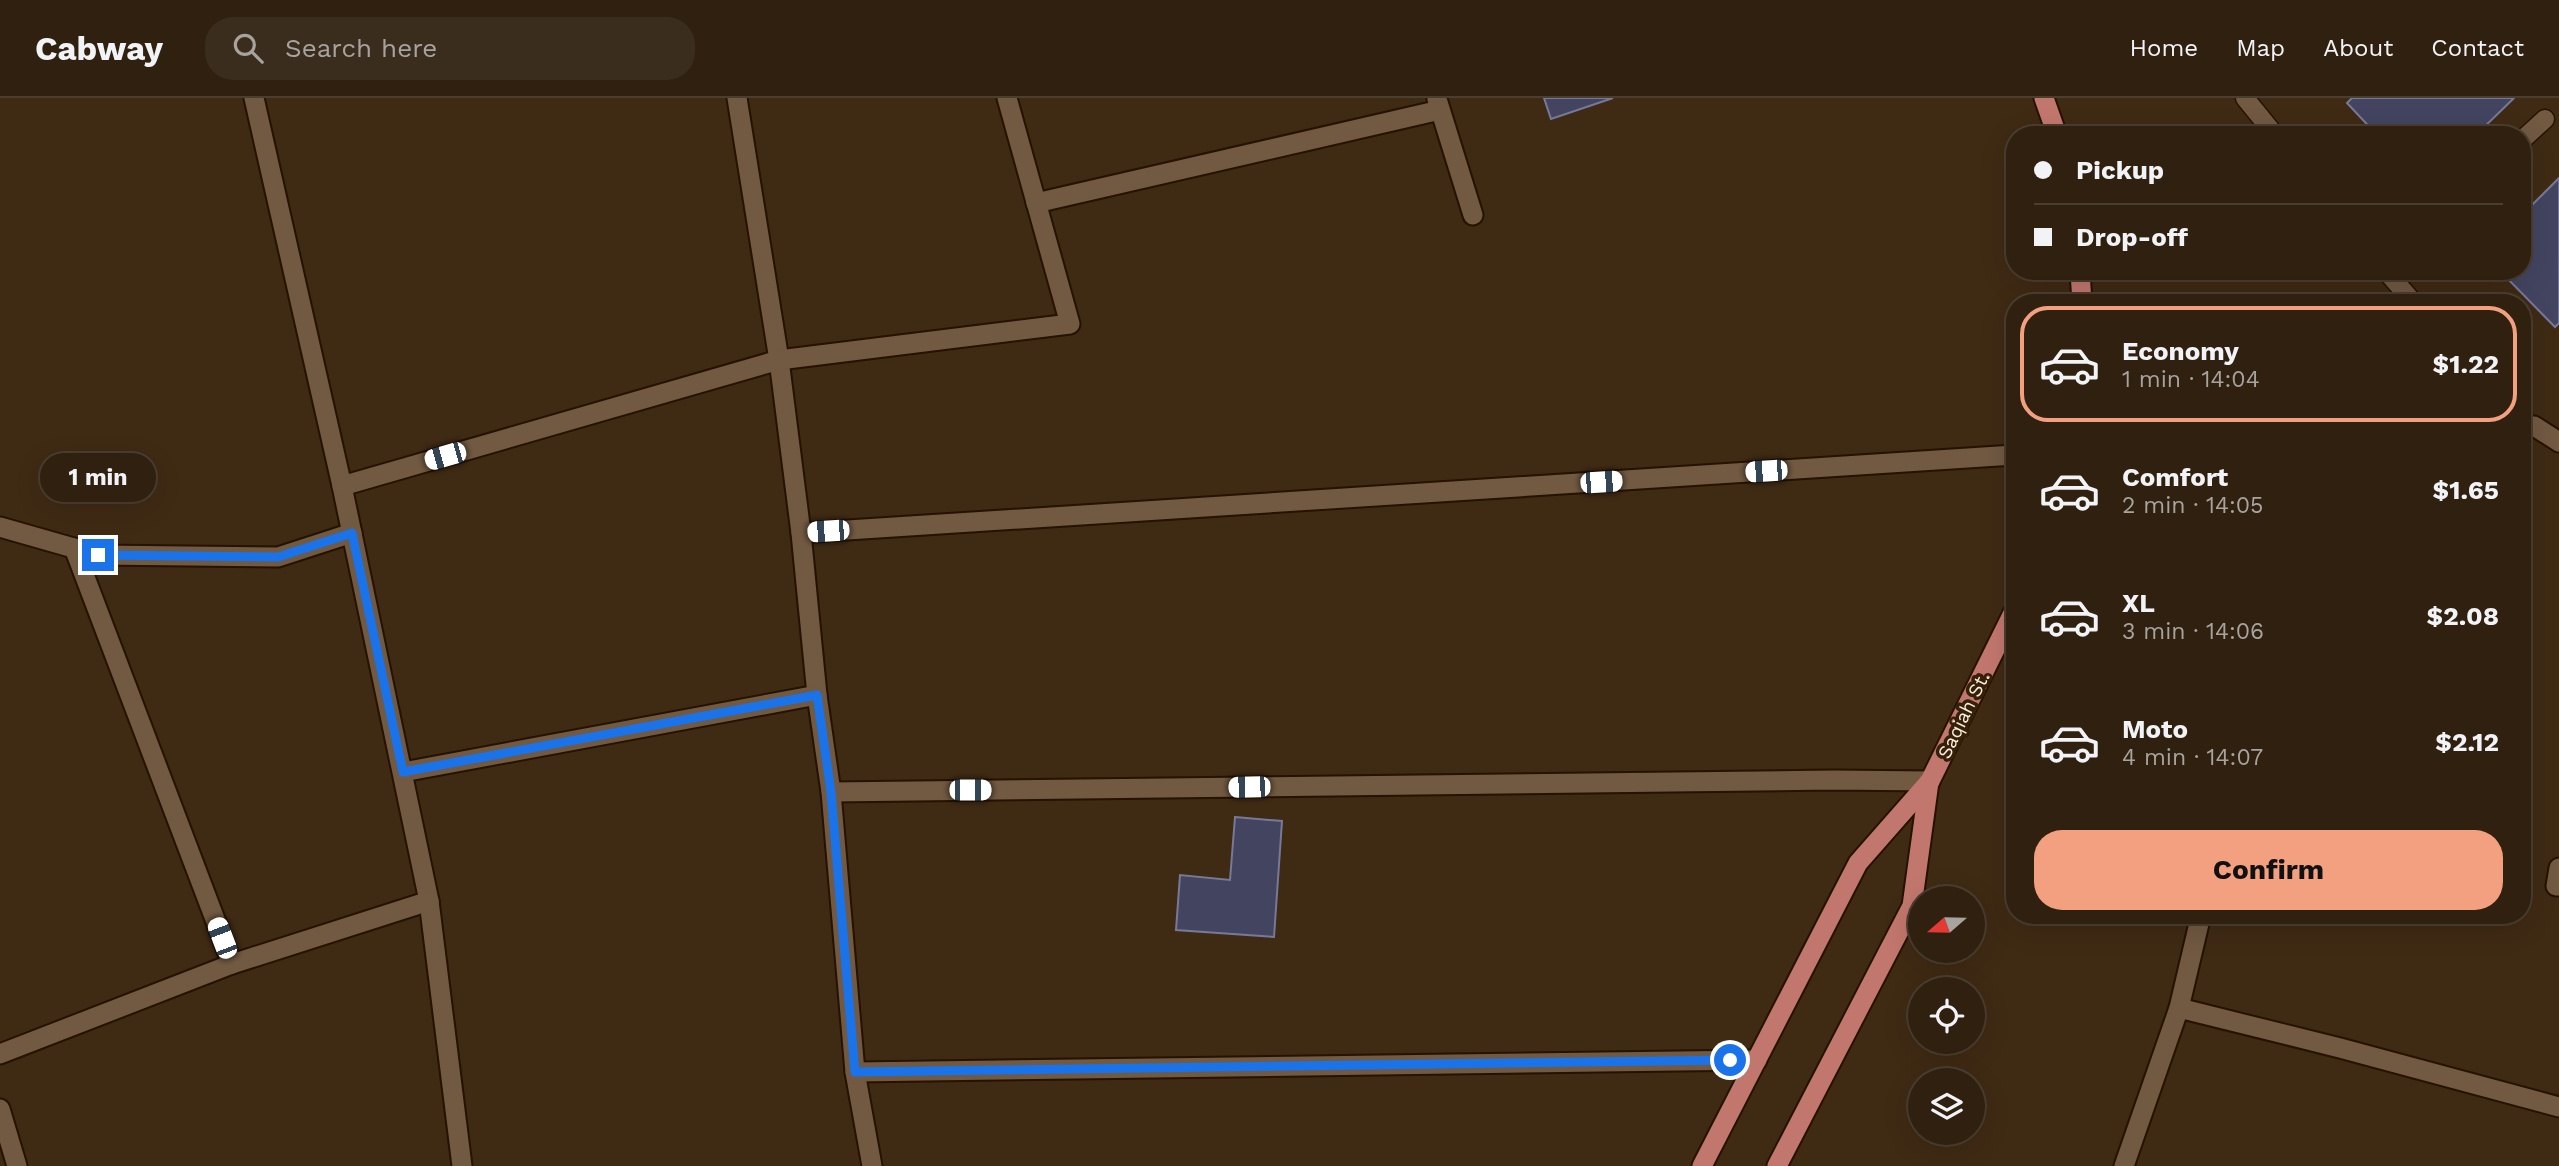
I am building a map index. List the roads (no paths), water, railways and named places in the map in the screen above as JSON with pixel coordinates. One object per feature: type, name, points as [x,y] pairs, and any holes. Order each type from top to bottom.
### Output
[{"type":"main road","points":[[2044,98],[2054,126]]},
{"type":"main road","name":"Saqiah St.","points":[[1930,781],[2006,627]]},
{"type":"main road","points":[[1702,1166],[1858,863],[1930,781]]},
{"type":"main road","points":[[1777,1166],[1912,906],[1930,781]]},
{"type":"street","points":[[254,98],[342,486],[429,901],[462,1166]]},
{"type":"street","points":[[737,98],[779,360],[801,533],[817,695],[831,792],[855,1072],[872,1166]]},
{"type":"street","points":[[342,486],[779,360],[1070,324],[1007,98]]},
{"type":"street","points":[[1036,203],[1438,104],[1473,215]]},
{"type":"street","points":[[2531,425],[2559,442]]},
{"type":"street","points":[[801,533],[2006,456]]},
{"type":"street","points":[[0,527],[98,555],[278,557],[352,533]]},
{"type":"street","points":[[74,548],[232,964]]},
{"type":"street","points":[[403,772],[817,695]]},
{"type":"street","points":[[831,792],[1806,780],[1930,781]]},
{"type":"street","points":[[2559,868],[2556,886],[2559,886]]},
{"type":"street","points":[[0,1054],[232,964],[429,901]]},
{"type":"street","points":[[2124,1166],[2179,1008],[2199,924]]},
{"type":"street","points":[[2179,1008],[2559,1107]]},
{"type":"street","points":[[855,1072],[1757,1060]]},
{"type":"street","points":[[0,1109],[17,1166]]},
{"type":"lane","points":[[2245,98],[2268,126]]},
{"type":"lane","points":[[2531,132],[2545,119]]},
{"type":"lane","points":[[2394,280],[2405,294]]}]
